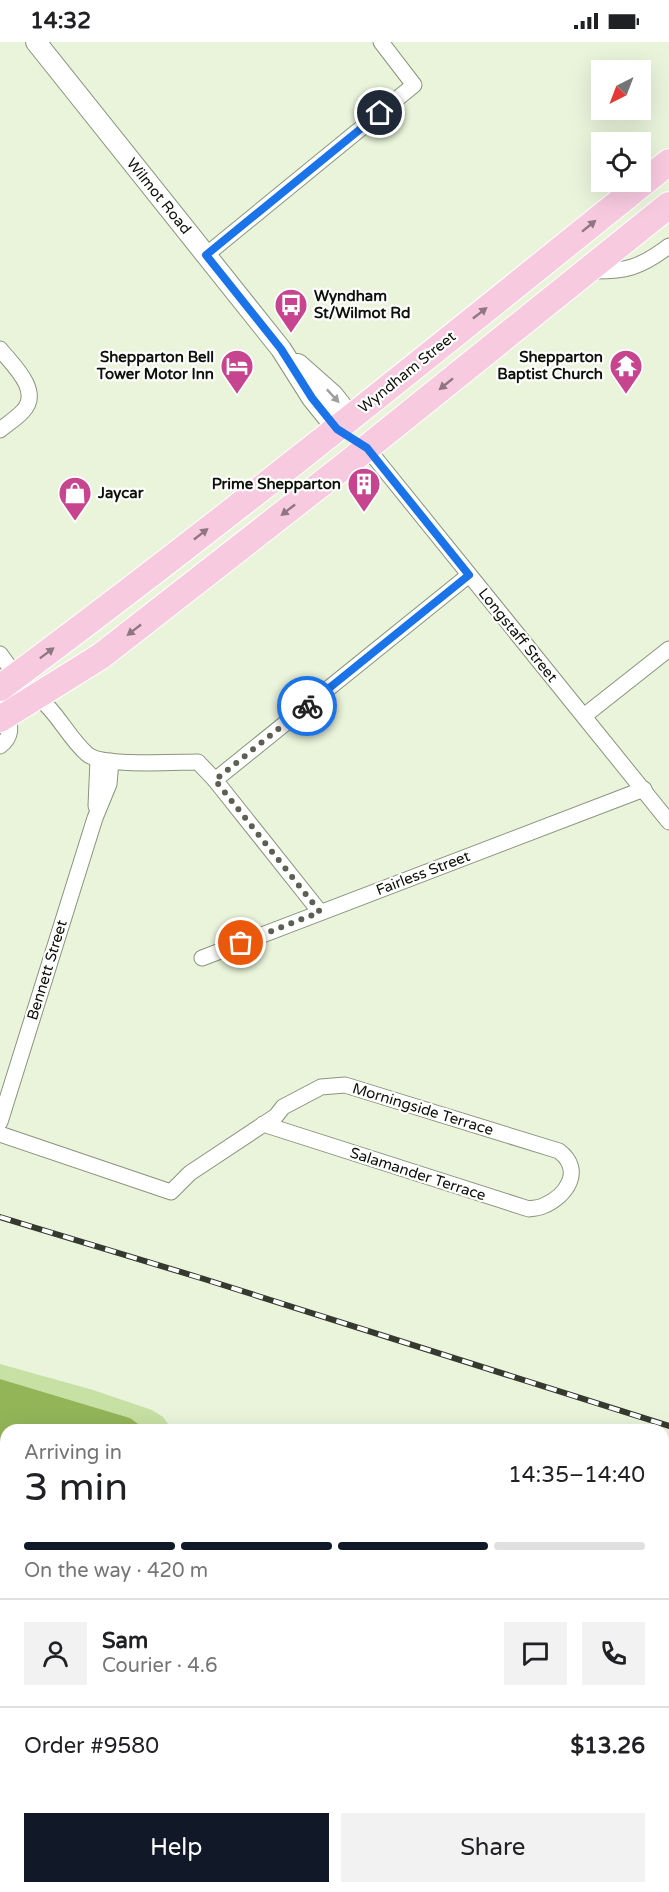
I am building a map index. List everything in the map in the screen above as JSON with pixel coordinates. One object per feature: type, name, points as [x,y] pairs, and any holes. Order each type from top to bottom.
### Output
[{"type":"highway","name":"Wyndham Street","points":[[8,682],[344,424],[669,162]]},
{"type":"highway","points":[[4,717],[101,656],[367,448],[669,205]]},
{"type":"highway","points":[[344,424],[367,448]]},
{"type":"highway","points":[[8,682],[38,697]]},
{"type":"street","name":"Wilmot Road","points":[[36,42],[281,349],[333,395],[344,424]]},
{"type":"street","points":[[206,255],[414,85],[381,42]]},
{"type":"street","points":[[586,271],[624,270],[650,260],[669,246]]},
{"type":"street","points":[[0,349],[26,382],[30,394],[25,410],[0,430]]},
{"type":"street","name":"Longstaff Street","points":[[367,448],[669,822]]},
{"type":"street","points":[[215,780],[469,575]]},
{"type":"street","points":[[585,716],[669,649]]},
{"type":"street","points":[[0,654],[8,682]]},
{"type":"street","points":[[38,697],[50,706],[84,752],[104,761],[198,762],[215,780],[320,912]]},
{"type":"street","points":[[0,746],[9,737],[11,730],[4,717]]},
{"type":"street","name":"Bennett Street","points":[[0,1122],[95,818],[109,784],[104,761]]},
{"type":"street","name":"Fairless Street","points":[[201,958],[644,789]]},
{"type":"street","name":"Morningside Terrace","points":[[0,1134],[171,1192],[190,1173],[276,1116],[283,1107],[321,1087],[345,1085],[559,1151],[567,1157],[570,1165],[572,1175],[569,1187]]},
{"type":"street","name":"Salamander Terrace","points":[[263,1124],[529,1209],[542,1207],[569,1187]]},
{"type":"shaded area","points":[[0,1364],[93,1390],[152,1410],[163,1417],[168,1424],[138,1424],[130,1418],[0,1379]]},
{"type":"shaded area","points":[[0,1379],[130,1418],[138,1424],[0,1424]]},
{"type":"railway","points":[[0,1217],[663,1424]]},
{"type":"way so far","points":[[241,943],[320,912],[215,780],[307,706]]},
{"type":"place","name":"Wyndham St/Wilmot Rd","points":[[291,334]]},
{"type":"place","name":"Shepparton Bell Tower Motor Inn","points":[[237,395]]},
{"type":"place","name":"Shepparton Baptist Church","points":[[626,395]]},
{"type":"place","name":"Prime Shepparton","points":[[364,513]]},
{"type":"place","name":"Jaycar","points":[[75,522]]},
{"type":"route","points":[[307,706],[469,575],[367,448],[337,429],[312,398],[281,349],[206,255],[380,113]]}]
